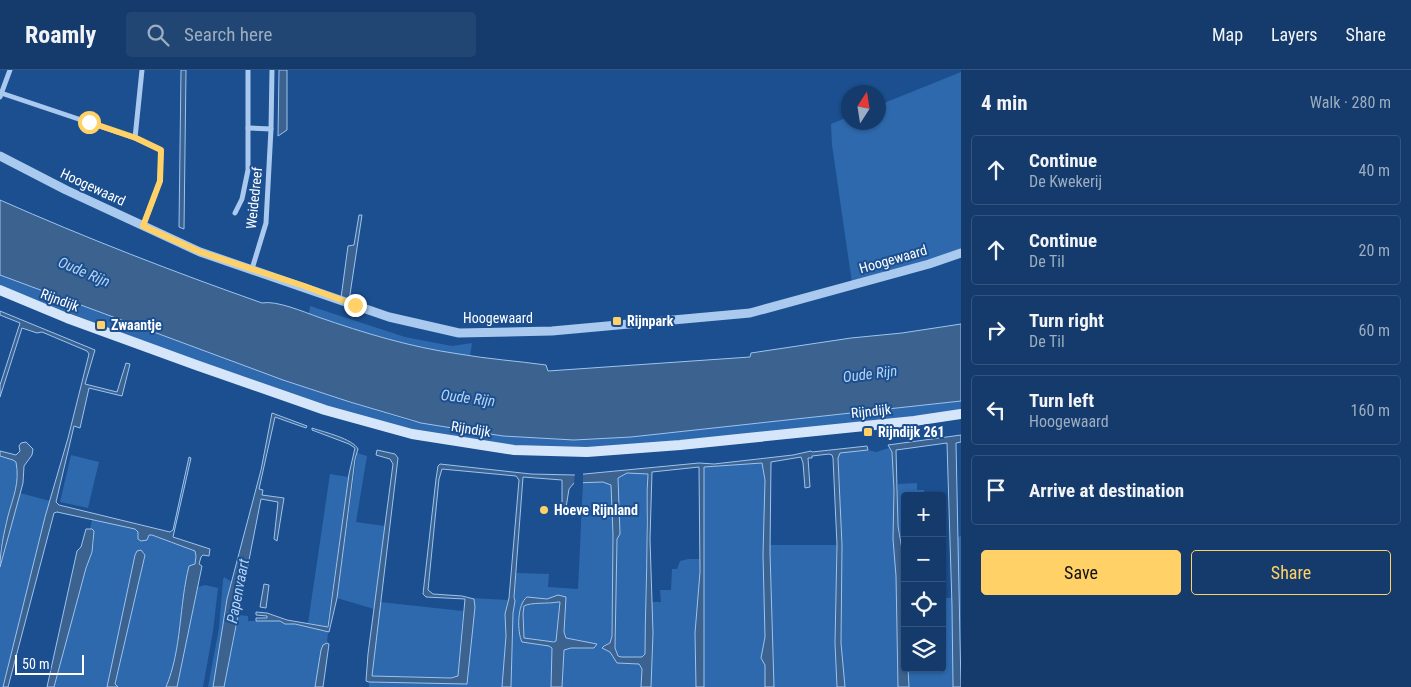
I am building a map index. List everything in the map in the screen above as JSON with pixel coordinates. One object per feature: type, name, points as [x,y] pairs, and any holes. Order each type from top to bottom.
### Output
[{"type":"main road","name":"Rijndijk","points":[[0,290],[67,318],[186,362],[325,410],[412,434],[514,450],[587,452],[680,445],[914,421],[961,414]]},
{"type":"street","points":[[10,70],[1,95],[136,138],[161,150],[160,181],[143,226]]},
{"type":"street","points":[[136,138],[142,70]]},
{"type":"street","name":"Weidedreef","points":[[235,213],[242,199],[248,170],[248,70]]},
{"type":"street","name":"Weidedreef","points":[[252,269],[266,223],[272,70]]},
{"type":"street","points":[[248,128],[271,129]]},
{"type":"street","name":"Hoogewaard","points":[[0,156],[66,190],[200,252],[389,317],[460,333],[552,331],[750,313],[929,264],[961,253]]},
{"type":"shaded area","points":[[961,72],[961,250],[852,283],[832,145],[831,124],[841,120],[841,130],[886,130],[886,102]]},
{"type":"shaded area","points":[[0,275],[283,380],[350,402],[410,421],[503,436],[574,440],[631,437],[961,401],[961,412],[582,449],[512,447],[402,431],[304,401],[0,286]]},
{"type":"shaded area","points":[[310,306],[405,337],[452,346],[472,343],[470,356],[409,344],[348,327],[309,314]]},
{"type":"shaded area","points":[[889,448],[892,452],[894,490],[893,539],[896,576],[898,687],[845,687],[841,643],[842,545],[838,455],[840,453],[868,450],[876,452]]},
{"type":"shaded area","points":[[357,453],[367,456],[356,522],[385,526],[374,609],[337,598]]},
{"type":"shaded area","points":[[71,455],[99,462],[88,508],[60,502]]},
{"type":"shaded area","points":[[0,456],[16,462],[17,476],[0,550]]},
{"type":"shaded area","points":[[763,463],[765,480],[763,555],[765,637],[761,658],[765,665],[765,687],[704,687],[704,467]]},
{"type":"shaded area","points":[[647,472],[645,654],[642,657],[621,657],[618,656],[615,648],[617,538],[620,534],[618,478],[627,473]]},
{"type":"shaded area","points":[[330,474],[349,477],[327,627],[308,623]]},
{"type":"shaded area","points":[[603,481],[612,485],[613,535],[612,636],[610,643],[603,648],[610,652],[617,663],[639,664],[642,669],[641,687],[562,687],[564,650],[571,648],[594,648],[582,641],[566,638],[560,602],[556,641],[550,641],[553,651],[551,687],[511,687],[516,573],[549,574],[548,587],[578,589],[583,482]]},
{"type":"shaded area","points":[[917,483],[917,490],[924,490],[924,492],[901,492],[901,548],[898,526],[898,484]]},
{"type":"shaded area","points":[[20,493],[50,501],[3,687],[0,687],[0,567]]},
{"type":"shaded area","points":[[92,519],[135,529],[138,532],[152,535],[195,551],[195,564],[189,566],[183,596],[175,658],[166,687],[118,687],[115,685],[145,555],[144,552],[135,555],[107,687],[54,687],[94,543],[94,534],[92,529],[90,529]]},
{"type":"shaded area","points":[[961,536],[961,644],[957,537]]},
{"type":"shaded area","points":[[770,545],[837,545],[835,643],[837,687],[774,687]]},
{"type":"shaded area","points":[[700,559],[699,603],[695,633],[696,687],[651,687],[653,633],[651,602],[661,602],[660,590],[671,590],[672,569],[677,569],[680,561]]},
{"type":"shaded area","points":[[224,577],[232,582],[213,687],[208,687],[219,628]]},
{"type":"shaded area","points":[[205,585],[218,588],[203,687],[177,687],[198,587]]},
{"type":"shaded area","points":[[472,598],[508,600],[505,614],[506,636],[502,687],[369,687],[369,682],[467,684],[475,607]]},
{"type":"shaded area","points":[[946,598],[952,598],[953,687],[909,687],[908,672],[946,672]]},
{"type":"shaded area","points":[[380,602],[463,611],[458,676],[451,678],[372,676]]},
{"type":"shaded area","points":[[239,615],[248,616],[248,621],[280,621],[285,624],[295,624],[328,632],[327,643],[323,645],[321,650],[315,687],[224,687]]},
{"type":"water","points":[[181,70],[186,70],[184,229],[179,227]]},
{"type":"water","points":[[279,70],[287,70],[287,130],[278,136]]},
{"type":"water","name":"Oude Rijn","points":[[0,200],[130,254],[262,303],[275,303],[290,307],[387,339],[470,356],[546,365],[548,371],[750,357],[751,353],[961,324],[961,401],[631,437],[574,440],[503,436],[421,423],[283,380],[0,275]]},
{"type":"water","points":[[359,215],[362,215],[349,301],[341,298],[348,246],[354,245]]},
{"type":"water","points":[[0,311],[95,350],[85,384],[117,392],[126,363],[130,364],[122,396],[89,388],[80,428],[74,426],[56,502],[59,505],[170,532],[173,530],[189,457],[191,458],[173,537],[210,549],[209,556],[203,555],[199,564],[202,566],[177,687],[166,687],[175,658],[186,581],[189,566],[195,564],[195,551],[152,535],[149,535],[147,540],[141,541],[138,539],[138,532],[135,529],[57,512],[54,513],[8,687],[3,687],[45,517],[68,438],[89,354],[87,351],[42,332],[37,333],[22,328],[0,397],[0,385],[20,323],[0,315]]},
{"type":"water","name":"Papenvaart","points":[[272,413],[307,426],[306,428],[275,417],[259,489],[263,490],[262,495],[284,498],[277,541],[274,539],[278,502],[261,499],[224,687],[213,687],[227,599],[261,470]]},
{"type":"water","points":[[312,428],[344,439],[355,445],[358,449],[355,459],[337,598],[329,632],[295,624],[285,624],[280,621],[256,621],[256,618],[267,618],[267,616],[256,615],[256,612],[267,613],[287,620],[328,627],[349,474],[355,448],[312,430]]},
{"type":"water","points":[[961,435],[961,442],[956,443],[961,687],[953,687],[947,443],[896,450],[898,526],[901,544],[901,672],[908,672],[909,687],[898,687],[896,576],[893,539],[894,490],[892,452],[888,445]]},
{"type":"water","points":[[26,442],[33,449],[32,455],[24,466],[23,483],[0,567],[2,542],[15,490],[17,470],[16,462],[0,456],[0,451],[16,455],[20,451],[19,446],[21,443]]},
{"type":"water","points":[[867,446],[868,450],[840,453],[838,458],[842,545],[841,643],[845,687],[837,687],[835,643],[837,545],[833,458],[829,454],[808,458],[810,487],[805,488],[801,457],[771,462],[770,552],[774,687],[765,687],[765,665],[761,658],[765,637],[763,555],[765,480],[762,463],[704,467],[704,687],[696,687],[695,633],[700,572],[699,467],[652,472],[650,539],[653,633],[651,687],[641,687],[642,669],[639,664],[617,663],[610,652],[602,648],[610,643],[612,636],[613,535],[611,485],[603,482],[574,483],[569,489],[565,514],[562,513],[562,480],[523,477],[513,613],[511,687],[502,687],[506,636],[505,614],[509,598],[519,480],[516,476],[442,469],[439,479],[428,590],[433,594],[462,596],[474,599],[475,607],[467,684],[366,681],[393,464],[390,459],[376,455],[377,450],[395,454],[398,458],[372,676],[451,678],[458,676],[465,599],[426,597],[423,594],[436,479],[440,464],[531,474],[574,475],[699,463],[714,464]],"holes":[[[627,473],[648,474],[645,654],[642,657],[621,657],[618,656],[615,648],[617,539],[620,534],[618,478]]]},
{"type":"water","points":[[86,529],[94,531],[92,552],[54,687],[47,687],[77,551],[81,547]]},
{"type":"water","points":[[141,550],[145,555],[115,684],[118,687],[107,687],[135,555],[137,551]]},
{"type":"water","points":[[264,584],[269,585],[266,608],[260,607]]},
{"type":"water","points":[[558,595],[566,597],[564,632],[566,638],[597,644],[594,648],[571,648],[564,650],[562,687],[551,687],[552,648],[522,642],[519,632],[521,606],[527,597],[547,599]],"holes":[[[560,602],[556,641],[524,638],[524,606]]]},
{"type":"water","points":[[329,644],[323,687],[315,687],[321,650],[323,645]]},
{"type":"pier","points":[[583,472],[583,484],[574,484],[575,473]]},
{"type":"place","name":"Rijnpark","points":[[617,321]]},
{"type":"place","name":"Zwaantje","points":[[101,325]]},
{"type":"place","name":"Rijndijk 261","points":[[868,432]]},
{"type":"place","name":"Hoeve Rijnland","points":[[544,510]]},
{"type":"route","points":[[89,122],[136,138],[161,150],[160,181],[143,226],[200,252],[355,305]]}]
